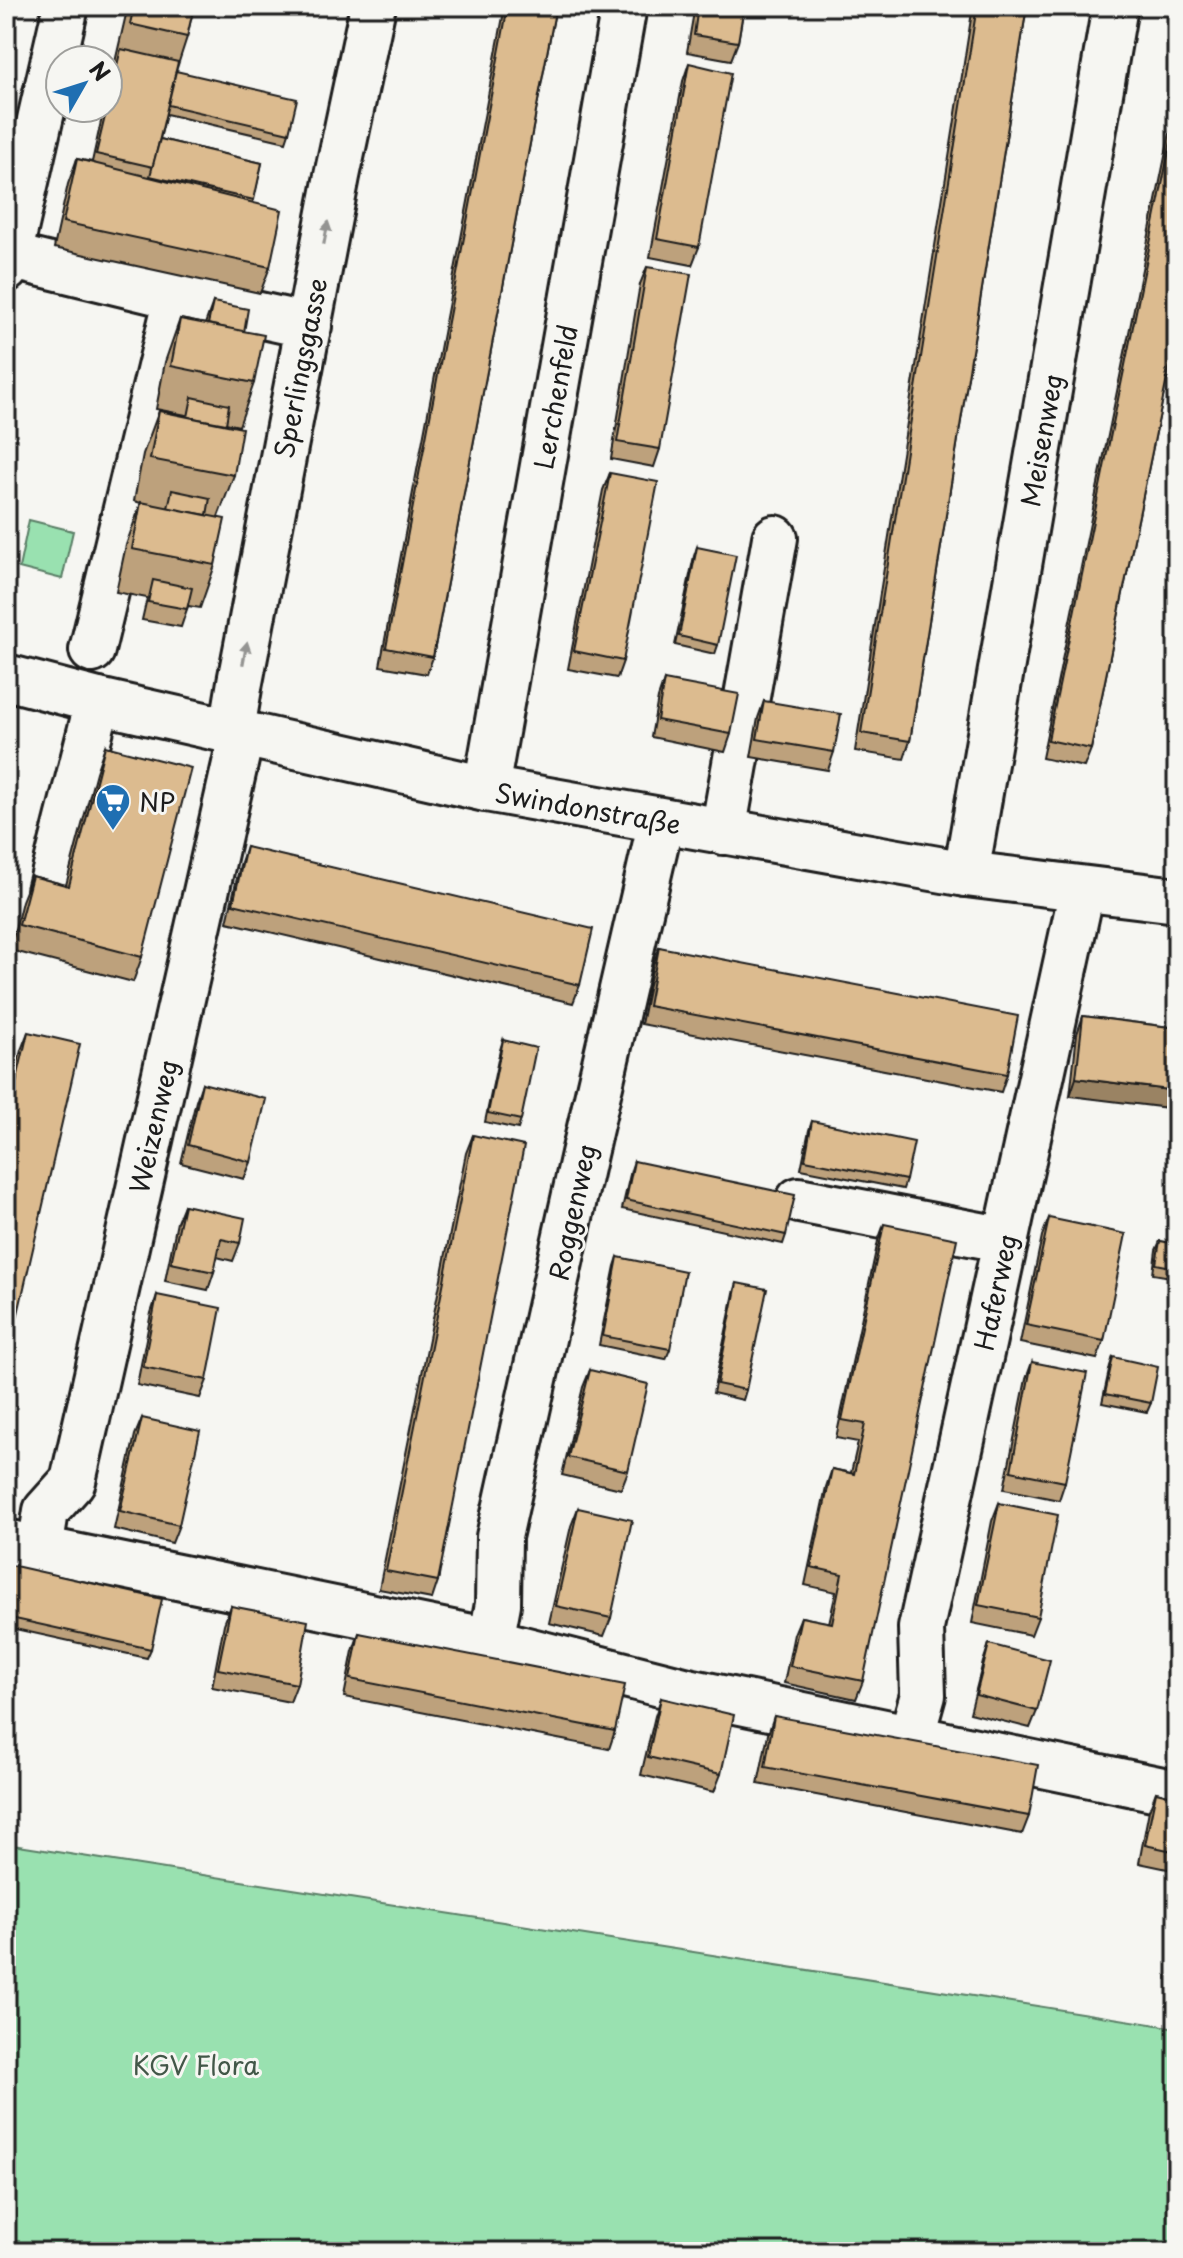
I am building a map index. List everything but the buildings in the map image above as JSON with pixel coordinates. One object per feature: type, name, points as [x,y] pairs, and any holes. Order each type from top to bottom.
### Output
[{"type":"street","points":[[66,6],[16,174],[8,263],[309,326]]},
{"type":"street","name":"Sperlingsgasse","points":[[237,732],[240,682],[337,176],[373,6]]},
{"type":"street","name":"Lerchenfeld","points":[[486,789],[624,6]]},
{"type":"street","name":"Meisenweg","points":[[966,874],[1115,6]]},
{"type":"street","points":[[92,650],[177,297]]},
{"type":"street","points":[[723,832],[775,538]]},
{"type":"street","name":"Swindonstraße","points":[[6,677],[98,701],[486,789],[966,874],[1177,900]]},
{"type":"street","points":[[50,891],[98,701]]},
{"type":"street","name":"Weizenweg","points":[[31,1534],[73,1481],[237,732]]},
{"type":"street","name":"Roggenweg","points":[[495,1622],[499,1537],[661,821]]},
{"type":"street","name":"Haferweg","points":[[911,1738],[923,1695],[921,1628],[1082,890]]},
{"type":"street","points":[[799,1200],[1006,1240]]},
{"type":"street","points":[[31,1534],[495,1622],[688,1691],[1177,1793]]},
{"type":"green space","points":[[29,520],[73,531],[62,579],[19,568]]},
{"type":"green space","name":"KGV Flora","points":[[6,1844],[1177,2028],[1177,2252],[6,2252]]},
{"type":"place","name":"NP","points":[[113,832]]}]
